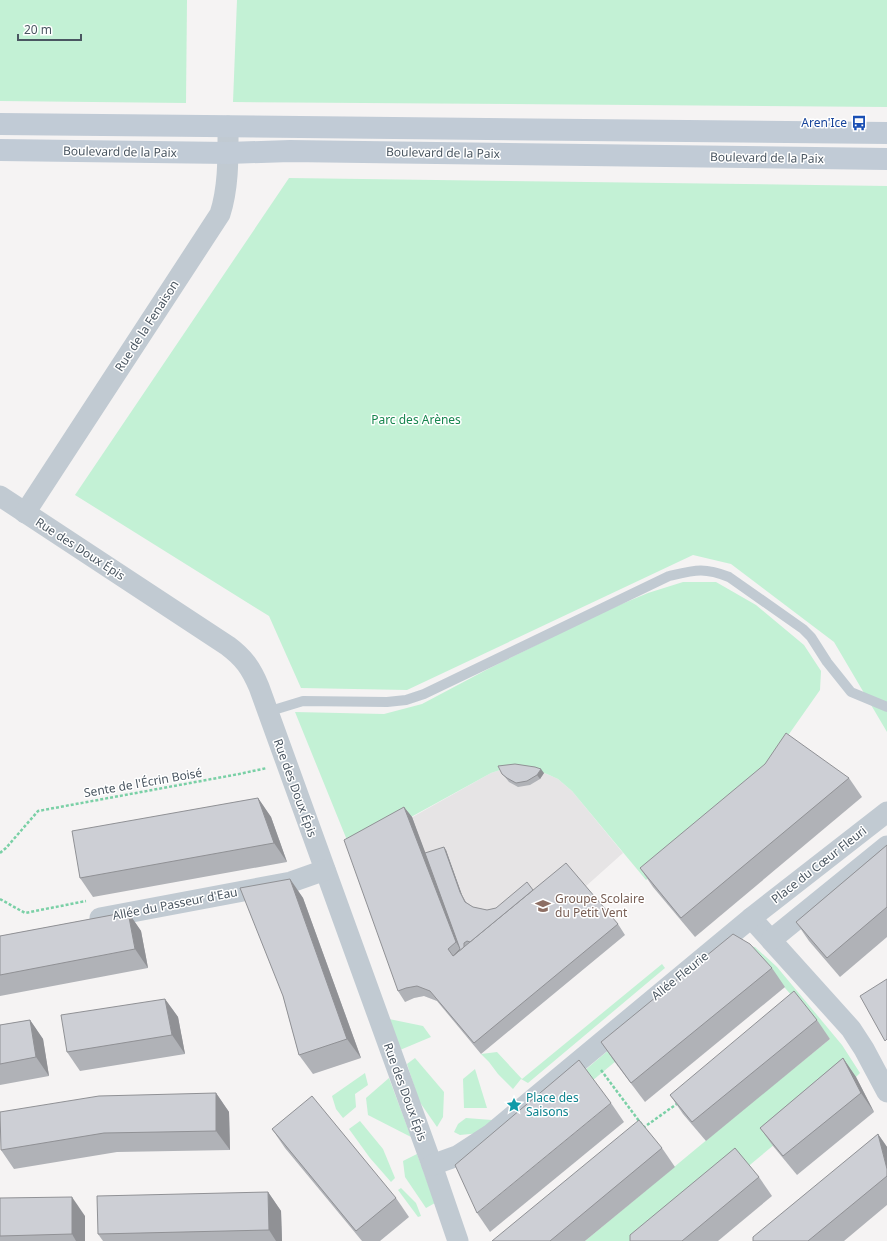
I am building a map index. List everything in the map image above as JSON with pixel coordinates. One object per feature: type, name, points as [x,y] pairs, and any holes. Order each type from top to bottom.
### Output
[{"type":"main road","name":"Boulevard de la Paix","points":[[0,124],[887,133]]},
{"type":"main road","name":"Boulevard de la Paix","points":[[0,150],[228,153],[290,151],[887,159]]},
{"type":"street","name":"Rue de la Fenaison","points":[[25,513],[220,214],[225,197],[228,126]]},
{"type":"street","name":"Rue des Doux Épis","points":[[0,496],[237,652],[243,658],[255,677],[458,1241]]},
{"type":"street","name":"Place du Cœur Fleuri","points":[[751,918],[887,812]]},
{"type":"street","points":[[771,940],[887,846]]},
{"type":"street","name":"Allée du Passeur d'Eau","points":[[89,920],[291,882],[324,870]]},
{"type":"street","points":[[751,918],[851,1029],[887,1092]]},
{"type":"street","name":"Allée Fleurie","points":[[432,1166],[457,1156],[491,1134],[751,918]]},
{"type":"lane","points":[[267,712],[303,702],[388,702],[406,700],[424,694],[669,576],[702,569],[729,577],[803,630],[811,637],[827,662],[851,692],[887,707]]},
{"type":"path","name":"Sente de l'Écrin Boisé","points":[[0,853],[38,811],[286,764]]},
{"type":"path","points":[[0,899],[25,913],[93,900],[89,920]]},
{"type":"path","points":[[599,1068],[644,1127]]},
{"type":"path","points":[[639,1132],[682,1100]]},
{"type":"shaded area","points":[[500,770],[532,770],[558,779],[572,791],[623,853],[585,887],[441,1005],[437,1001],[424,996],[405,1002],[393,828],[491,773]]},
{"type":"green space","points":[[0,0],[187,0],[186,103],[0,101]]},
{"type":"green space","points":[[237,0],[887,0],[887,107],[233,102]]},
{"type":"green space","name":"Parc des Arènes","points":[[289,178],[887,186],[887,732],[834,642],[731,564],[693,555],[407,690],[301,688],[269,616],[75,495]]},
{"type":"green space","points":[[683,582],[716,582],[756,605],[804,645],[821,671],[820,690],[735,811],[646,880],[572,791],[558,779],[538,771],[500,770],[491,773],[351,850],[295,712],[384,714],[422,704],[600,613],[648,593]]},
{"type":"green space","points":[[735,943],[755,947],[777,967],[842,1045],[860,1073],[856,1077],[658,1241],[585,1241],[830,1039],[763,963],[746,953],[468,1184],[545,1104]]},
{"type":"green space","points":[[662,964],[665,968],[528,1083],[521,1079],[513,1089],[481,1054],[497,1052],[522,1079]]},
{"type":"green space","points":[[389,1019],[423,1026],[431,1037],[400,1050]]},
{"type":"green space","points":[[415,1058],[444,1092],[443,1117],[437,1127],[419,1101],[407,1064]]},
{"type":"green space","points":[[475,1069],[487,1108],[464,1108],[463,1079]]},
{"type":"green space","points":[[365,1073],[368,1085],[355,1094],[356,1107],[343,1118],[336,1109],[332,1096]]},
{"type":"green space","points":[[389,1078],[411,1137],[368,1115],[366,1098]]},
{"type":"green space","points":[[466,1118],[492,1120],[480,1133],[460,1135],[454,1132],[458,1124]]},
{"type":"green space","points":[[360,1121],[383,1149],[395,1178],[391,1182],[370,1158],[349,1129]]},
{"type":"green space","points":[[417,1154],[435,1203],[426,1208],[405,1177],[403,1161]]},
{"type":"green space","points":[[401,1188],[416,1203],[421,1216],[418,1217],[398,1190]]},
{"type":"building","points":[[786,733],[849,778],[681,918],[640,868],[765,764]]},
{"type":"building","points":[[515,764],[541,769],[537,775],[527,781],[516,783],[502,774],[498,766]]},
{"type":"building","points":[[258,798],[274,843],[80,878],[72,831]]},
{"type":"building","points":[[404,807],[456,942],[448,949],[453,956],[566,863],[618,924],[474,1043],[430,991],[417,986],[398,991],[344,840]]},
{"type":"building","points":[[887,845],[887,907],[827,958],[796,922]]},
{"type":"building","points":[[444,847],[460,892],[465,902],[473,907],[487,910],[496,908],[527,882],[533,890],[470,942],[467,941],[464,943],[464,947],[453,956],[460,949],[425,853]]},
{"type":"building","points":[[290,879],[347,1039],[299,1055],[283,996],[240,888]]},
{"type":"building","points":[[128,912],[135,949],[0,975],[0,936]]},
{"type":"building","points":[[733,934],[750,944],[772,968],[631,1083],[601,1042]]},
{"type":"building","points":[[887,979],[887,1039],[885,1041],[860,996]]},
{"type":"building","points":[[794,991],[817,1020],[692,1122],[670,1095]]},
{"type":"building","points":[[165,999],[172,1035],[67,1052],[61,1015]]},
{"type":"building","points":[[30,1020],[36,1057],[0,1064],[0,1025]]},
{"type":"building","points":[[843,1058],[861,1093],[783,1156],[760,1128]]},
{"type":"building","points":[[579,1060],[611,1103],[477,1213],[455,1165]]},
{"type":"building","points":[[216,1093],[216,1131],[104,1133],[1,1150],[0,1112],[99,1096]]},
{"type":"building","points":[[312,1096],[396,1198],[356,1231],[272,1129]]},
{"type":"building","points":[[639,1120],[662,1148],[550,1241],[492,1241]]},
{"type":"building","points":[[878,1134],[887,1169],[887,1176],[808,1241],[753,1241],[753,1237]]},
{"type":"building","points":[[735,1148],[759,1177],[682,1241],[630,1241],[630,1235]]},
{"type":"building","points":[[268,1192],[269,1230],[98,1234],[97,1196]]},
{"type":"building","points":[[72,1197],[72,1234],[0,1236],[0,1198]]},
{"type":"place","name":"Aren'Ice","points":[[859,123]]},
{"type":"place","name":"Groupe Scolaire du Petit Vent","points":[[543,906]]},
{"type":"place","name":"Place des Saisons","points":[[514,1105]]}]
